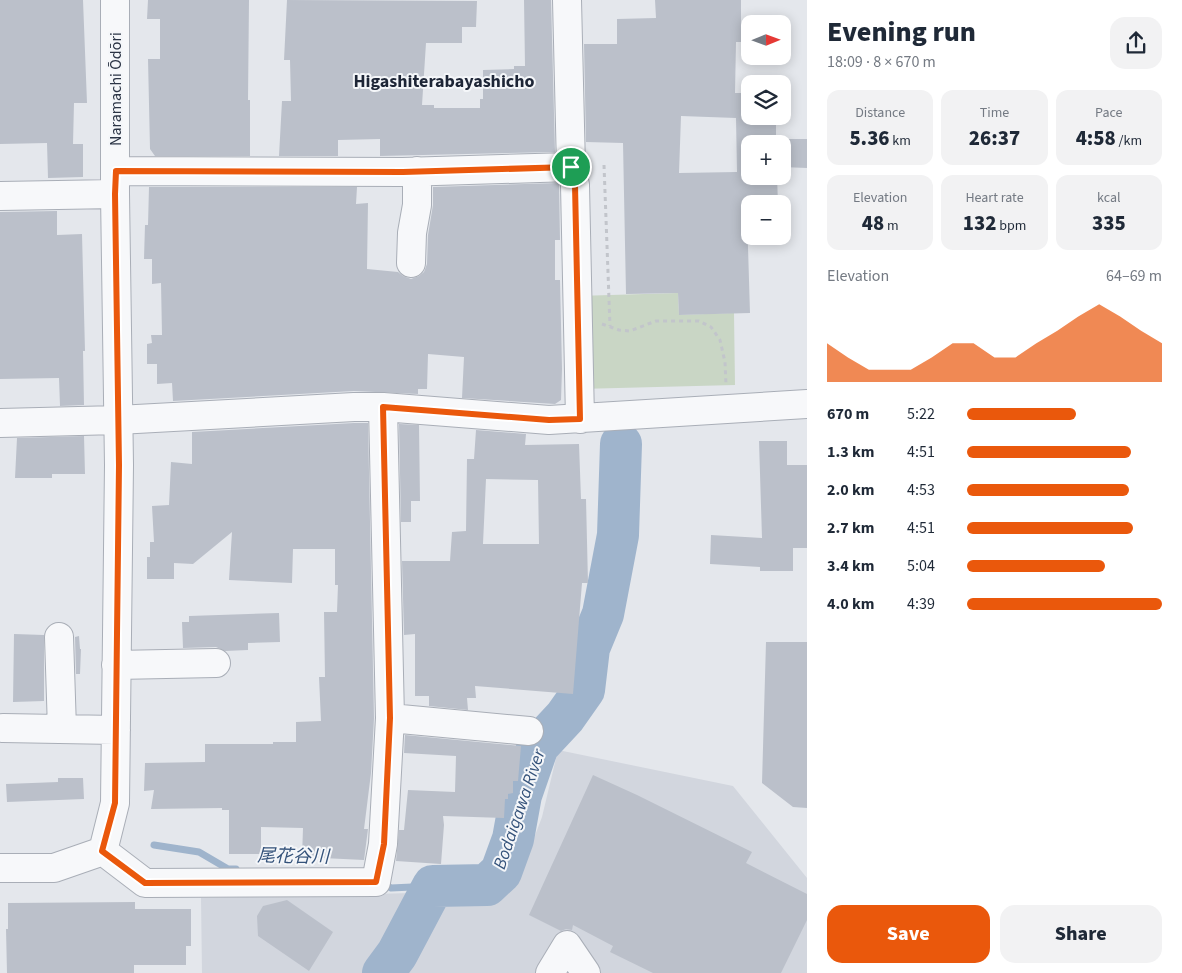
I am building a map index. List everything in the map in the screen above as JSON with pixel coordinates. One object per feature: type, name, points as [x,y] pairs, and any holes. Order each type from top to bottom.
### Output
[{"type":"street","name":"Naramachi Ōdōri","points":[[102,851],[115,803],[118,420],[115,0]]},
{"type":"street","points":[[568,0],[571,167],[575,185],[580,419]]},
{"type":"street","points":[[0,196],[115,182],[571,167]]},
{"type":"street","points":[[411,263],[412,233],[417,205],[417,171]]},
{"type":"street","points":[[0,423],[118,420],[354,407],[383,407],[549,420],[807,404]]},
{"type":"street","points":[[0,868],[54,868],[102,851],[145,883],[376,882],[384,844],[390,718],[383,407]]},
{"type":"street","points":[[59,637],[62,729]]},
{"type":"street","points":[[116,665],[216,663]]},
{"type":"street","points":[[390,718],[529,731]]},
{"type":"street","points":[[3,728],[116,730]]},
{"type":"street","points":[[550,973],[567,945],[586,973]]},
{"type":"path","points":[[604,165],[610,326]]},
{"type":"path","points":[[595,321],[630,331],[656,322],[699,321],[711,327],[720,340],[725,362],[726,385]]},
{"type":"shaded area","points":[[558,750],[733,786],[807,878],[807,973],[202,973],[201,898],[498,891],[523,867],[542,817]]},
{"type":"green space","points":[[678,293],[679,315],[734,313],[735,385],[579,389],[577,296]]},
{"type":"building","points":[[0,0],[83,0],[87,103],[74,103],[73,144],[83,144],[83,177],[48,178],[47,143],[0,144]]},
{"type":"building","points":[[148,0],[249,0],[248,100],[250,100],[250,156],[155,156],[150,149],[148,59],[160,59],[160,19],[147,19]]},
{"type":"building","points":[[287,0],[477,1],[476,27],[462,27],[462,43],[426,43],[422,105],[434,105],[434,108],[480,108],[480,99],[483,99],[483,70],[514,69],[514,66],[525,66],[524,0],[551,0],[555,152],[380,156],[380,139],[338,140],[338,156],[279,156],[282,101],[291,101],[290,60],[284,60]]},
{"type":"building","points":[[655,0],[741,0],[741,42],[736,42],[735,93],[741,93],[741,125],[776,125],[776,135],[741,135],[741,185],[777,185],[778,195],[741,195],[741,245],[748,245],[750,313],[679,315],[678,293],[626,294],[623,143],[586,142],[584,44],[617,44],[617,19],[656,18]],"holes":[[[681,116],[736,118],[737,172],[679,173]]]},
{"type":"building","points":[[791,139],[807,139],[807,168],[791,167]]},
{"type":"building","points":[[559,183],[560,240],[555,240],[555,280],[560,280],[562,369],[561,400],[555,404],[462,398],[464,357],[428,354],[427,389],[418,389],[418,394],[354,391],[173,401],[172,383],[157,384],[157,364],[147,364],[147,344],[152,343],[151,335],[162,335],[161,283],[152,284],[152,259],[144,259],[145,225],[148,225],[149,187],[357,187],[356,204],[368,203],[367,269],[398,272],[411,279],[424,272],[427,264],[433,187]]},
{"type":"building","points":[[57,211],[57,235],[82,234],[85,351],[83,351],[84,405],[60,406],[59,378],[0,379],[0,212]]},
{"type":"building","points":[[368,423],[374,718],[371,773],[364,829],[368,829],[364,860],[302,857],[303,828],[261,827],[261,854],[229,854],[229,810],[222,810],[222,808],[151,809],[154,790],[144,791],[145,763],[205,762],[205,744],[296,742],[296,722],[321,721],[319,677],[325,677],[324,612],[337,612],[338,585],[335,585],[335,549],[293,549],[292,583],[229,580],[232,532],[193,564],[174,563],[174,579],[147,579],[147,557],[150,557],[150,542],[154,542],[152,506],[169,505],[171,462],[192,464],[192,432]]},
{"type":"building","points":[[399,424],[419,425],[420,501],[411,501],[411,522],[401,522]]},
{"type":"building","points":[[476,430],[526,434],[525,445],[579,444],[581,499],[586,499],[588,583],[582,583],[573,694],[475,686],[476,698],[467,698],[468,710],[429,706],[429,696],[415,696],[415,634],[404,635],[402,561],[450,561],[452,532],[466,531],[467,459],[474,459]],"holes":[[[486,479],[538,480],[539,544],[483,544]]]},
{"type":"building","points":[[84,436],[85,474],[52,474],[52,478],[15,478],[17,438]]},
{"type":"building","points":[[759,441],[787,441],[787,465],[807,465],[807,548],[793,548],[793,571],[760,571],[760,567],[710,564],[711,535],[762,538]]},
{"type":"building","points":[[279,613],[280,642],[248,643],[248,650],[225,651],[216,647],[183,648],[182,622],[189,622],[189,616]]},
{"type":"building","points":[[14,634],[44,635],[44,701],[13,702]]},
{"type":"building","points":[[79,636],[81,649],[80,674],[76,674],[75,637]]},
{"type":"building","points":[[766,642],[807,642],[807,808],[793,807],[762,783]]},
{"type":"building","points":[[405,735],[521,746],[518,781],[513,781],[513,793],[508,794],[508,799],[505,799],[504,818],[443,816],[441,864],[396,861],[399,830],[404,830],[408,790],[455,792],[456,756],[404,753]]},
{"type":"building","points":[[593,775],[752,852],[746,863],[807,894],[807,920],[781,973],[653,973],[610,952],[613,946],[573,925],[572,930],[566,929],[561,931],[529,915]]},
{"type":"building","points":[[58,778],[83,778],[84,799],[7,802],[6,784],[58,782]]},
{"type":"building","points":[[287,900],[333,932],[309,971],[258,936],[257,916],[263,906]]},
{"type":"building","points":[[135,902],[135,909],[191,909],[191,946],[186,946],[186,965],[134,965],[134,973],[7,973],[6,929],[8,929],[8,903]]},
{"type":"waterway","name":"Bodaigawa River","points":[[383,973],[397,954],[433,886],[487,885],[501,872],[513,839],[521,795],[538,746],[565,717],[584,690],[589,648],[603,614],[618,535],[621,444]]},
{"type":"waterway","name":"尾花谷川","points":[[154,845],[199,852],[228,869],[236,869]]},
{"type":"waterway","name":"尾花谷川","points":[[381,882],[391,888],[433,886]]},
{"type":"district","name":"Higashiterabayashicho","points":[[444,81]]},
{"type":"route","points":[[571,167],[575,185],[580,419],[549,420],[383,407],[390,718],[384,844],[376,882],[145,883],[102,851],[115,803],[119,465],[116,171],[403,172],[571,167]]}]
